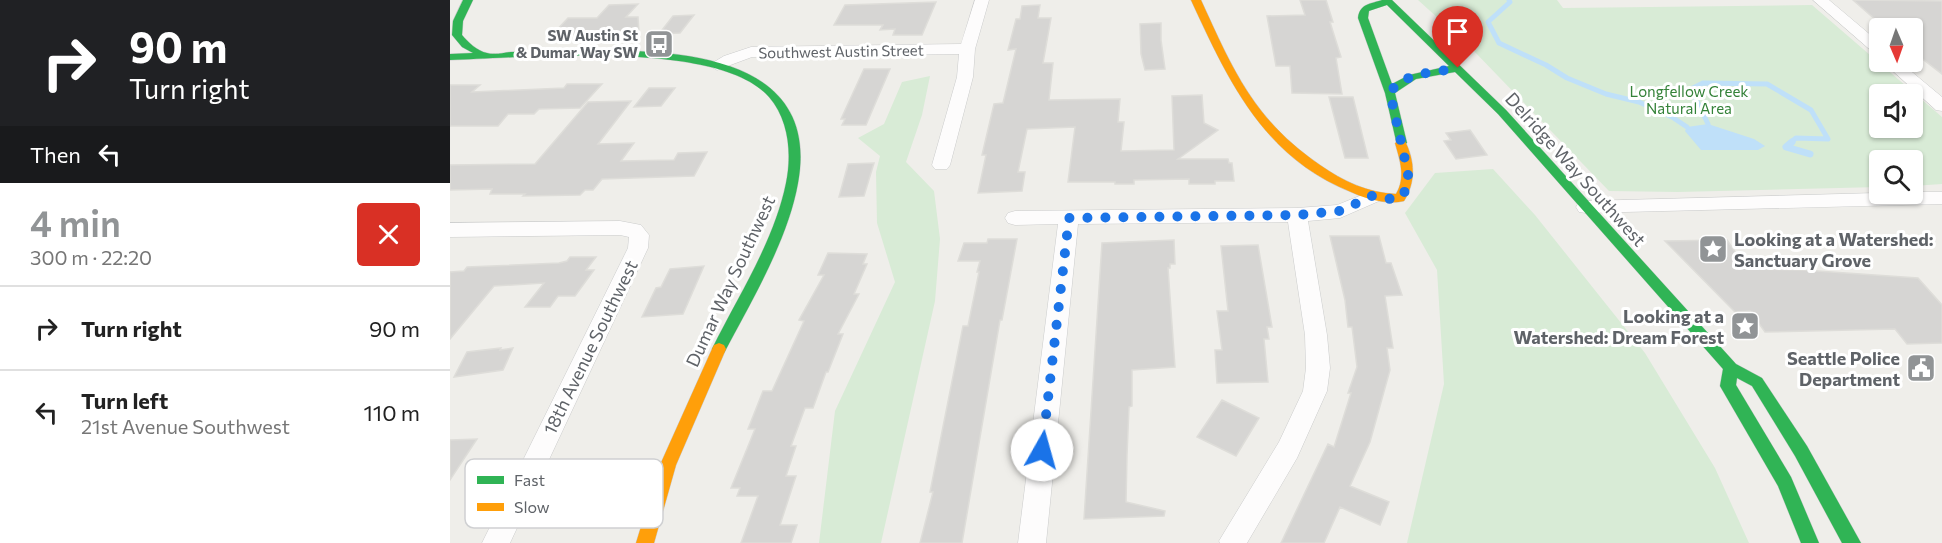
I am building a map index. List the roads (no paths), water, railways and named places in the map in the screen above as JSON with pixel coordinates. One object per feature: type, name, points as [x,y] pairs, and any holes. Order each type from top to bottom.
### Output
[{"type":"street","points":[[450,9],[460,0]]},
{"type":"street","points":[[468,0],[454,20],[451,31],[455,40],[464,48],[484,56]]},
{"type":"street","points":[[941,165],[965,77],[967,49],[982,0]]},
{"type":"street","points":[[1196,0],[1248,104],[1260,122],[1274,136],[1341,184],[1372,196],[1388,199],[1400,198],[1408,187],[1408,173],[1390,93],[1363,18],[1364,10],[1369,6],[1388,1]]},
{"type":"street","points":[[1820,0],[1869,42]]},
{"type":"street","name":"Delridge Way Southwest","points":[[1388,1],[1502,112],[1731,368],[1757,382],[1796,443],[1850,540]]},
{"type":"street","name":"Southwest Austin Street","points":[[717,65],[751,52],[967,49]]},
{"type":"street","name":"Dumar Way Southwest","points":[[484,56],[610,54],[689,58],[717,65],[754,81],[784,110],[794,133],[795,176],[788,197],[753,280],[713,359],[663,483]]},
{"type":"street","points":[[450,57],[484,56]]},
{"type":"street","points":[[1390,93],[1396,83],[1405,78],[1458,68]]},
{"type":"street","points":[[1903,72],[1942,106]]},
{"type":"street","points":[[1016,218],[1297,215],[1340,211],[1372,196]]},
{"type":"street","points":[[1586,207],[1942,198]]},
{"type":"street","points":[[1233,541],[1288,450],[1315,391],[1318,368],[1316,335],[1297,215]]},
{"type":"street","points":[[1032,543],[1069,218]]},
{"type":"street","name":"18th Avenue Southwest","points":[[450,230],[620,228],[634,230],[639,236],[638,248],[536,459]]},
{"type":"street","points":[[1731,368],[1728,386],[1785,482],[1810,543]]},
{"type":"street","points":[[1785,482],[1850,540],[1867,543]]},
{"type":"street","name":"18th Avenue Southwest","points":[[496,543],[503,528]]},
{"type":"street","name":"Dumar Way Southwest","points":[[645,543],[649,528]]},
{"type":"water","points":[[1708,124],[1754,139],[1765,146],[1758,150],[1701,150],[1685,131],[1687,127]]},
{"type":"waterway","points":[[1509,0],[1510,2],[1488,22],[1499,43],[1546,65],[1567,78],[1606,94],[1639,102],[1672,117],[1687,127]]},
{"type":"waterway","points":[[1708,124],[1691,89],[1703,83],[1767,84],[1811,110],[1828,139],[1796,138],[1790,143]]},
{"type":"waterway","points":[[1792,142],[1786,147],[1810,154]]},
{"type":"place","name":"SW Austin St & Dumar Way SW","points":[[659,44]]},
{"type":"place","name":"Looking at a Watershed: Sanctuary Grove","points":[[1713,249]]},
{"type":"place","name":"Looking at a Watershed: Dream Forest","points":[[1745,326]]},
{"type":"place","name":"Seattle Police Department","points":[[1921,368]]},
{"type":"park label","name":"Longfellow Creek Natural Area","points":[[1689,100]]}]
